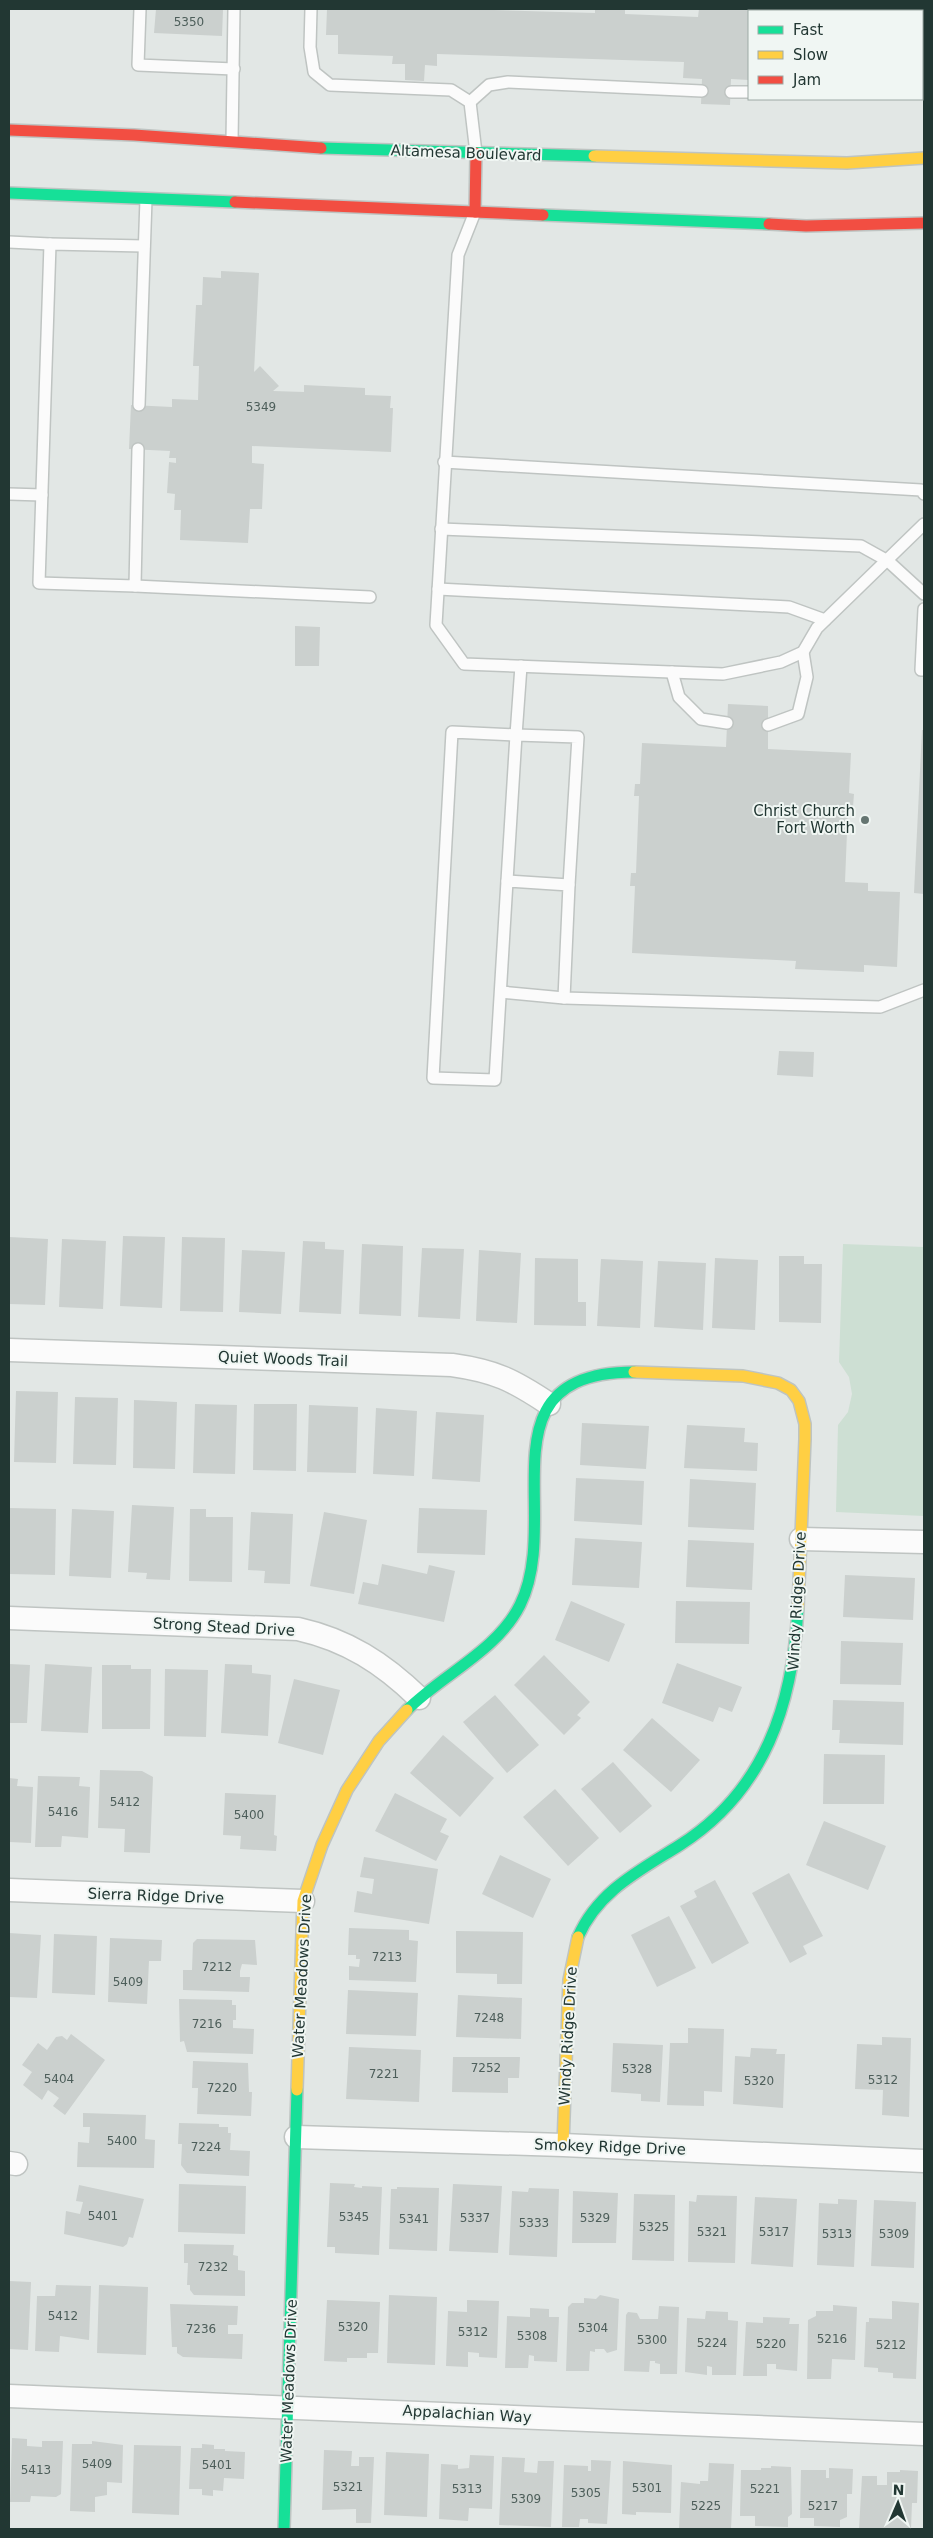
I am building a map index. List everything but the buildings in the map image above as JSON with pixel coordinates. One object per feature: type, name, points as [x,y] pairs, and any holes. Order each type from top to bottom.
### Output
[{"type":"street","name":"Altamesa Boulevard","points":[[9,130],[134,135],[348,150],[847,163],[924,158]]},
{"type":"street","points":[[475,212],[476,153]]},
{"type":"street","points":[[9,193],[806,226],[924,223]]},
{"type":"street","name":"Quiet Woods Trail","points":[[9,1350],[452,1365],[495,1373],[515,1382],[549,1404]]},
{"type":"street","name":"Water Meadows Drive","points":[[284,2529],[303,1901],[329,1823],[344,1794],[382,1738],[419,1698],[497,1637],[512,1620],[522,1602],[532,1559],[536,1434],[540,1419],[549,1404],[562,1390],[579,1380],[597,1374],[626,1372],[749,1377],[771,1380],[792,1390]]},
{"type":"street","name":"Windy Ridge Drive","points":[[563,2145],[568,1984],[575,1945],[584,1924],[604,1897],[616,1886],[696,1835],[714,1820],[751,1776],[765,1753],[785,1705],[796,1661],[805,1424],[802,1405],[792,1390]]},
{"type":"street","points":[[801,1539],[924,1542]]},
{"type":"street","name":"Strong Stead Drive","points":[[9,1618],[298,1629],[352,1646],[386,1668],[419,1698]]},
{"type":"street","name":"Sierra Ridge Drive","points":[[9,1890],[303,1901]]},
{"type":"street","name":"Smokey Ridge Drive","points":[[296,2137],[563,2145],[924,2161]]},
{"type":"street","name":"Appalachian Way","points":[[9,2396],[289,2406],[924,2434]]},
{"type":"lane","points":[[140,9],[138,64],[234,69]]},
{"type":"lane","points":[[232,142],[234,9]]},
{"type":"lane","points":[[311,9],[310,47],[314,72],[330,85],[451,90],[470,102]]},
{"type":"lane","points":[[470,102],[489,85],[508,82],[702,92]]},
{"type":"lane","points":[[731,92],[748,92]]},
{"type":"lane","points":[[470,102],[476,153]]},
{"type":"lane","points":[[139,405],[146,199]]},
{"type":"lane","points":[[475,212],[458,255],[444,462],[436,625],[464,664],[723,674],[781,662],[803,652],[817,628],[924,524]]},
{"type":"lane","points":[[9,242],[144,246]]},
{"type":"lane","points":[[50,244],[38,583],[370,597]]},
{"type":"lane","points":[[135,586],[138,449]]},
{"type":"lane","points":[[444,462],[921,490],[924,494]]},
{"type":"lane","points":[[9,494],[42,494]]},
{"type":"lane","points":[[441,529],[861,546],[888,561],[924,594]]},
{"type":"lane","points":[[438,589],[790,607],[825,620]]},
{"type":"lane","points":[[924,610],[921,670],[924,670]]},
{"type":"lane","points":[[768,725],[798,714],[807,677],[803,652]]},
{"type":"lane","points":[[522,666],[516,735],[495,1080],[433,1078],[452,732],[516,735],[578,737],[564,998]]},
{"type":"lane","points":[[672,672],[678,697],[701,719],[727,723]]},
{"type":"lane","points":[[507,881],[569,885]]},
{"type":"lane","points":[[501,992],[564,998],[880,1007],[924,990]]},
{"type":"green space","points":[[843,1244],[924,1247],[924,1516],[836,1512],[838,1425],[848,1412],[852,1394],[849,1377],[839,1362]]},
{"type":"traffic: fast","points":[[321,148],[594,156]]},
{"type":"traffic: fast","points":[[9,193],[235,202]]},
{"type":"traffic: fast","points":[[543,215],[769,224]]},
{"type":"traffic: fast","points":[[407,1710],[498,1636],[520,1605],[531,1570],[534,1531],[535,1455],[541,1423],[557,1396],[586,1378],[634,1372]]},
{"type":"traffic: fast","points":[[578,1937],[586,1921],[608,1895],[635,1873],[680,1845],[709,1823],[734,1799],[753,1772],[769,1742],[781,1711],[795,1644],[798,1608]]},
{"type":"traffic: fast","points":[[284,2529],[297,2090]]},
{"type":"traffic: slow","points":[[594,156],[847,163],[924,158]]},
{"type":"traffic: slow","points":[[634,1372],[743,1376],[778,1383],[791,1390],[799,1401],[805,1424],[805,1439],[798,1608]]},
{"type":"traffic: slow","points":[[297,2090],[303,1901],[322,1845],[347,1790],[379,1741],[407,1710]]},
{"type":"traffic: slow","points":[[563,2145],[569,1980],[578,1937]]},
{"type":"traffic: jam","points":[[9,130],[134,135],[321,148]]},
{"type":"traffic: jam","points":[[475,212],[476,153]]},
{"type":"traffic: jam","points":[[235,202],[543,215]]},
{"type":"traffic: jam","points":[[769,224],[806,226],[924,223]]},
{"type":"place","name":"Christ Church Fort Worth","points":[[865,820]]}]
